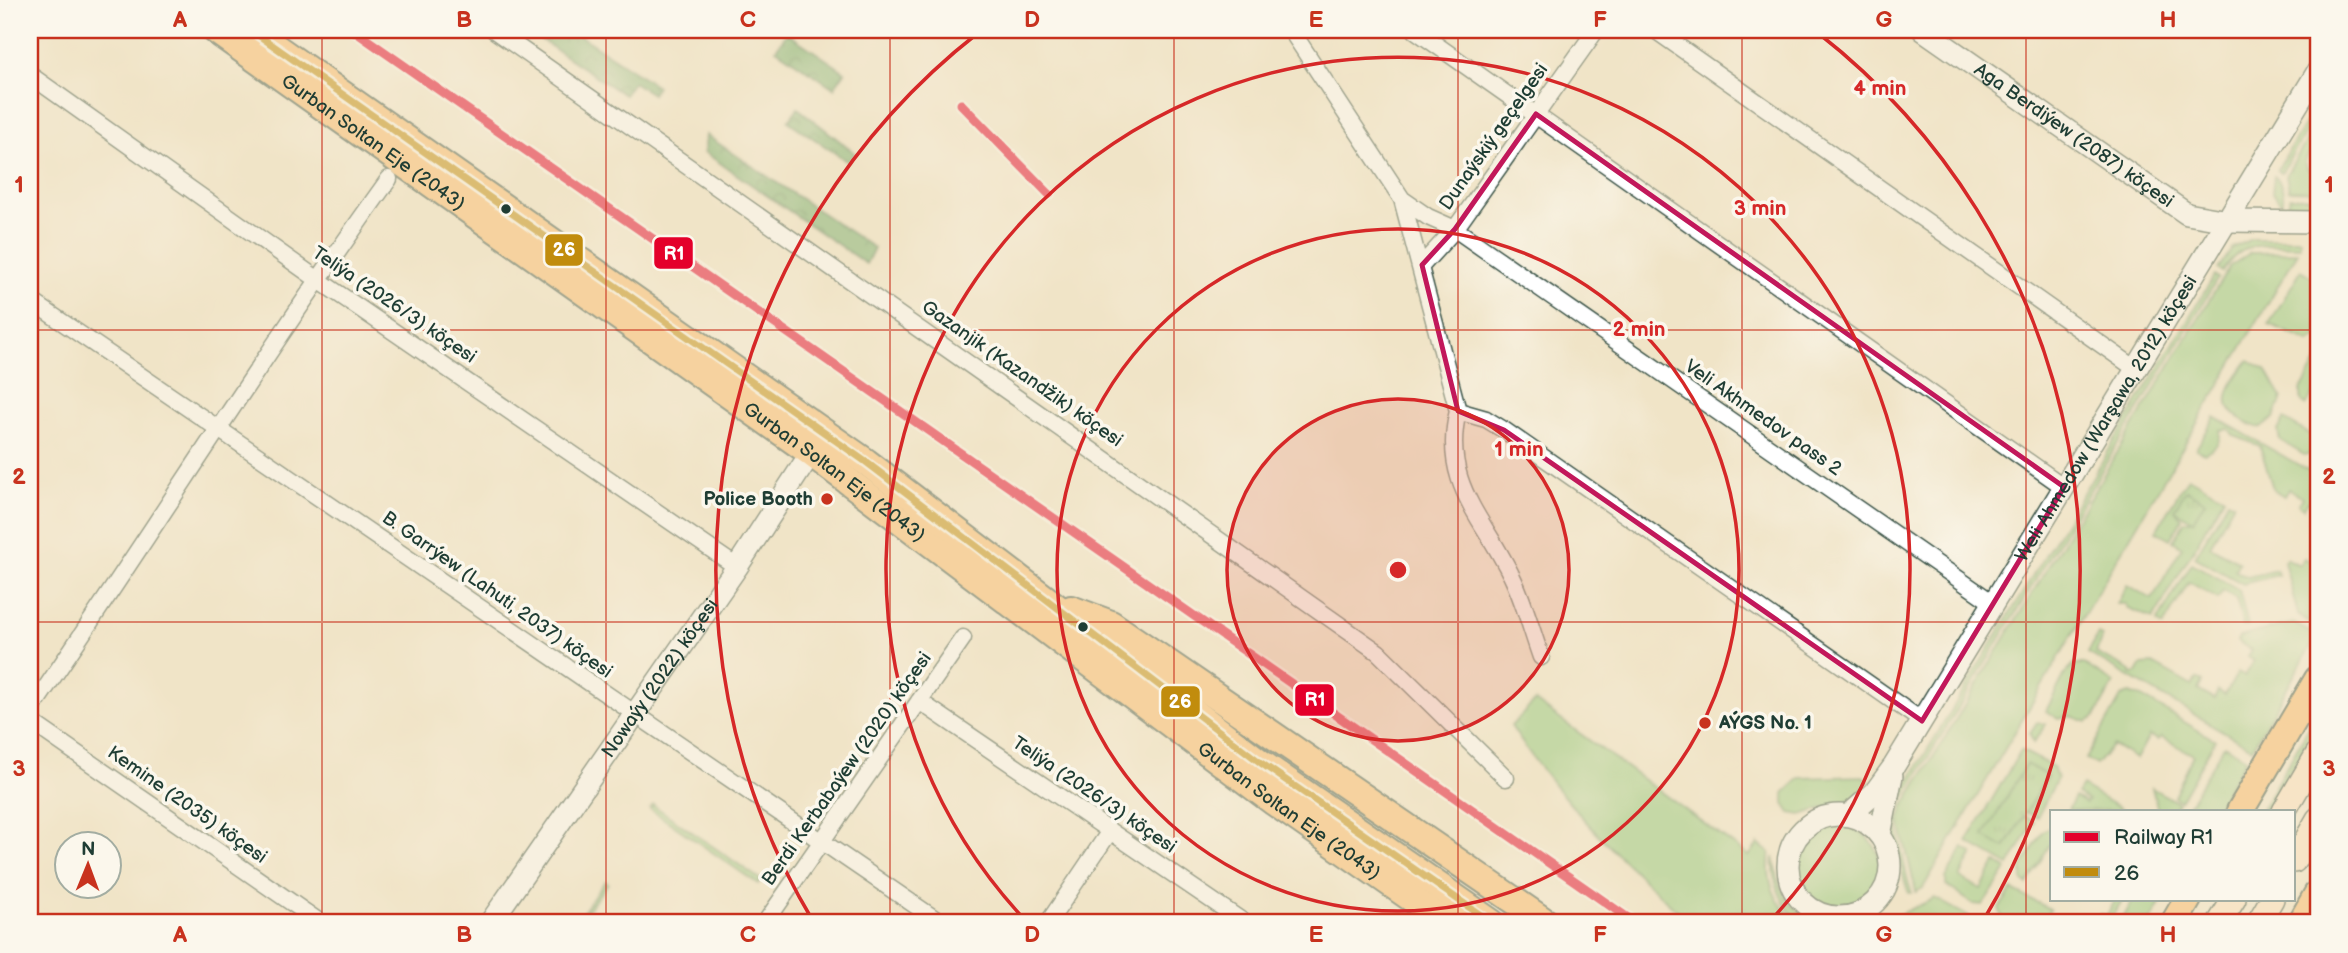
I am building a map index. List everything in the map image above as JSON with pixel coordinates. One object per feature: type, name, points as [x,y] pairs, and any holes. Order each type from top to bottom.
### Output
[{"type":"highway","name":"Gurban Soltan Eje (2043)","points":[[215,30],[1043,598],[1261,763],[1492,923]]},
{"type":"highway","name":"Gurban Soltan Eje (2043)","points":[[251,30],[818,442],[1274,802],[1447,923]]},
{"type":"highway","points":[[1043,598],[1111,624],[1547,923]]},
{"type":"highway","points":[[2241,810],[2318,679]]},
{"type":"highway","points":[[2301,923],[2318,893]]},
{"type":"highway","points":[[2174,923],[2187,900]]},
{"type":"main road","points":[[2285,810],[2318,754]]},
{"type":"main road","points":[[2296,858],[2318,819]]},
{"type":"main road","points":[[2219,923],[2233,900]]},
{"type":"main road","points":[[2258,923],[2271,900]]},
{"type":"street","name":"Gazanjik (Kazandžik) köçesi","points":[[494,30],[1378,652],[1506,778]]},
{"type":"street","points":[[1291,30],[1402,199],[1422,265],[1458,411],[1452,447],[1460,481],[1514,581],[1541,657]]},
{"type":"street","points":[[1415,30],[2064,487]]},
{"type":"street","name":"Dunaýskiý geçelgesi","points":[[1422,265],[1455,229],[1596,30]]},
{"type":"street","points":[[1656,30],[2136,369]]},
{"type":"street","name":"Aga Berdiýew (2087) köçesi","points":[[1923,30],[2187,214],[2228,221],[2318,222]]},
{"type":"street","name":"Weli Ahmedow (Warşawa, 2012) köçesi","points":[[1894,766],[1880,835],[1888,853],[1890,872],[1879,898],[1865,910],[1847,917],[1828,916],[1810,909],[1797,896],[1788,879],[1787,860],[1793,842],[1812,821],[1830,815],[1849,815],[1875,792],[1894,766],[2318,71]]},
{"type":"street","name":"Teliýa (2026/3) köçesi","points":[[30,75],[317,279],[737,566]]},
{"type":"street","points":[[30,711],[317,279],[389,179]]},
{"type":"street","name":"Veli Akhmedov pass 2","points":[[1402,199],[1428,217],[1455,229],[1993,603]]},
{"type":"street","name":"B. Garrýew (Lahuti, 2037) köçesi","points":[[30,300],[939,923]]},
{"type":"street","points":[[1458,411],[1495,424],[1922,721]]},
{"type":"street","name":"Nowaýy (2022) köçesi","points":[[490,923],[737,566],[818,442]]},
{"type":"street","name":"Berdi Kerbabaýew (2020) köçesi","points":[[765,923],[963,638]]},
{"type":"street","name":"Teliýa (2026/3) köçesi","points":[[919,701],[1245,923]]},
{"type":"street","name":"Kemine (2035) köçesi","points":[[30,721],[321,923]]},
{"type":"street","points":[[1849,815],[1867,822],[1880,835]]},
{"type":"street","points":[[1048,923],[1110,831]]},
{"type":"highlighted area","points":[[1536,114],[2064,487],[1922,721],[1504,430],[1458,411],[1422,265],[1455,229]]},
{"type":"green space","points":[[543,30],[571,30],[657,86],[652,94],[633,82],[624,95],[537,37]]},
{"type":"green space","points":[[787,33],[845,72],[834,88],[776,49]]},
{"type":"green space","points":[[2318,102],[2318,112],[2281,173],[2277,170]]},
{"type":"green space","points":[[798,108],[855,153],[848,162],[788,121]]},
{"type":"green space","points":[[2318,122],[2318,137],[2305,161],[2307,168],[2318,176],[2318,191],[2289,190],[2286,175]]},
{"type":"green space","points":[[706,135],[874,248],[866,264],[704,152]]},
{"type":"green space","points":[[2274,176],[2282,188],[2282,204],[2272,192]]},
{"type":"green space","points":[[2290,197],[2318,197],[2318,206],[2288,205]]},
{"type":"green space","points":[[2251,239],[2300,239],[2300,246],[2255,246],[2238,254],[2222,272],[2218,269],[2233,248]]},
{"type":"green space","points":[[2298,252],[1923,888],[1916,892],[1899,820],[1903,807],[2230,266],[2250,253]]},
{"type":"green space","points":[[2301,270],[2318,281],[2318,336],[2309,342],[2269,324]]},
{"type":"green space","points":[[2214,276],[2218,278],[1897,809],[1897,825],[1912,893],[1909,893],[1892,829],[1893,807]]},
{"type":"green space","points":[[2249,360],[2266,370],[2282,398],[2274,418],[2261,428],[2241,419],[2229,406],[2229,391]]},
{"type":"green space","points":[[2318,360],[2318,386],[2306,406],[2301,401],[2301,390]]},
{"type":"green space","points":[[2215,417],[2318,476],[2318,507],[2308,501],[2304,508],[2298,504],[2302,497],[2288,489],[2284,496],[2273,489],[2260,446],[2234,436],[2229,429],[2220,430],[2218,442],[2211,449],[2204,453],[2196,449]]},
{"type":"green space","points":[[2284,419],[2318,439],[2316,453],[2304,455],[2280,440],[2278,431]]},
{"type":"green space","points":[[2188,477],[2224,497],[2153,619],[2126,607],[2126,604],[2117,604],[2127,585],[2152,599],[2182,547],[2173,541],[2185,521],[2193,521],[2204,501],[2186,490],[2175,510],[2182,519],[2170,539],[2156,531]]},
{"type":"green space","points":[[2186,490],[2205,501],[2193,521],[2174,510]]},
{"type":"green space","points":[[2228,500],[2234,503],[2210,546],[2239,562],[2235,570],[2248,577],[2276,570],[2278,575],[2243,584],[2195,557]]},
{"type":"green space","points":[[2318,550],[2318,626],[2298,615],[2284,561],[2286,558],[2299,565],[2304,558],[2311,562]]},
{"type":"green space","points":[[2192,563],[2239,590],[2248,625],[2243,626],[2236,598],[2223,591],[2218,599],[2189,582],[2163,626],[2157,622]]},
{"type":"green space","points":[[2293,623],[2317,636],[2252,748],[2088,653],[2098,634],[2102,636],[2096,653],[2131,671],[2131,674],[2137,673],[2142,665],[2153,664],[2192,686],[2197,679],[2202,682],[2198,690],[2214,699],[2218,691],[2225,695],[2238,672],[2245,676],[2254,661],[2247,656],[2251,650],[2237,641],[2239,637]]},
{"type":"green space","points":[[2074,664],[2084,664],[2114,683],[2095,717],[2087,722],[2071,716],[2058,719],[2046,711],[2066,672]]},
{"type":"green space","points":[[2138,695],[2215,740],[2180,801],[2174,797],[2193,755],[2161,737],[2158,740],[2149,736],[2136,759],[2113,745],[2096,765],[2086,759],[2121,697]]},
{"type":"green space","points":[[1535,701],[1749,856],[1758,844],[1770,853],[1769,873],[1774,892],[1784,909],[1798,923],[1691,923],[1594,830],[1530,754],[1511,726]]},
{"type":"green space","points":[[2318,711],[2318,723],[2268,810],[2262,810]]},
{"type":"green space","points":[[2037,723],[2046,724],[2033,743],[2030,734]]},
{"type":"green space","points":[[2224,745],[2246,758],[2216,810],[2186,810]]},
{"type":"green space","points":[[2021,750],[2053,767],[2057,779],[2037,818],[2026,812],[2047,776],[2026,764],[2005,848],[2024,816],[2034,822],[2009,866],[1967,842]]},
{"type":"green space","points":[[2026,764],[2047,776],[2005,848],[1984,836]]},
{"type":"green space","points":[[1864,776],[1869,782],[1856,798],[1801,815],[1790,813],[1784,804],[1784,793],[1800,778]]},
{"type":"green space","points":[[2082,786],[2123,810],[2068,810],[2075,797],[2086,803],[2088,801],[2077,794]]},
{"type":"green space","points":[[2152,788],[2178,803],[2176,807],[2158,810]]},
{"type":"green space","points":[[653,805],[761,880],[758,884],[650,809]]},
{"type":"green space","points":[[1839,826],[1855,829],[1868,838],[1877,851],[1880,867],[1877,883],[1868,896],[1855,905],[1839,908],[1823,905],[1810,896],[1801,883],[1798,867],[1801,851],[1810,838],[1823,829]]},
{"type":"green space","points":[[2050,828],[2050,844],[2027,884],[2022,880],[2022,868],[2043,831]]},
{"type":"green space","points":[[1963,848],[1973,854],[1960,877],[1981,889],[1996,863],[2007,869],[1983,905],[1973,904],[1946,885],[1946,878]]},
{"type":"green space","points":[[1774,857],[1779,882],[1789,903],[1815,923],[1804,921],[1788,909],[1775,878]]},
{"type":"green space","points":[[605,881],[608,883],[578,923],[576,922]]},
{"type":"green space","points":[[2012,890],[2050,909],[2042,923],[2004,923],[1999,908]]},
{"type":"green space","points":[[1935,898],[1980,923],[1881,923]]},
{"type":"green space","points":[[2115,900],[2122,900],[2108,923],[2093,923],[2101,914],[2106,916]]},
{"type":"green space","points":[[2133,900],[2162,900],[2149,923],[2120,923]]},
{"type":"rail line","name":"R1","points":[[353,30],[1635,923]]},
{"type":"rail line","name":"R1","points":[[961,104],[1049,194]]},
{"type":"transit line","name":"26","points":[[251,30],[866,462],[1261,763],[1492,923]]},
{"type":"place","name":"Police Booth","points":[[827,499]]},
{"type":"place","name":"AÝGS No. 1","points":[[1705,723]]}]
